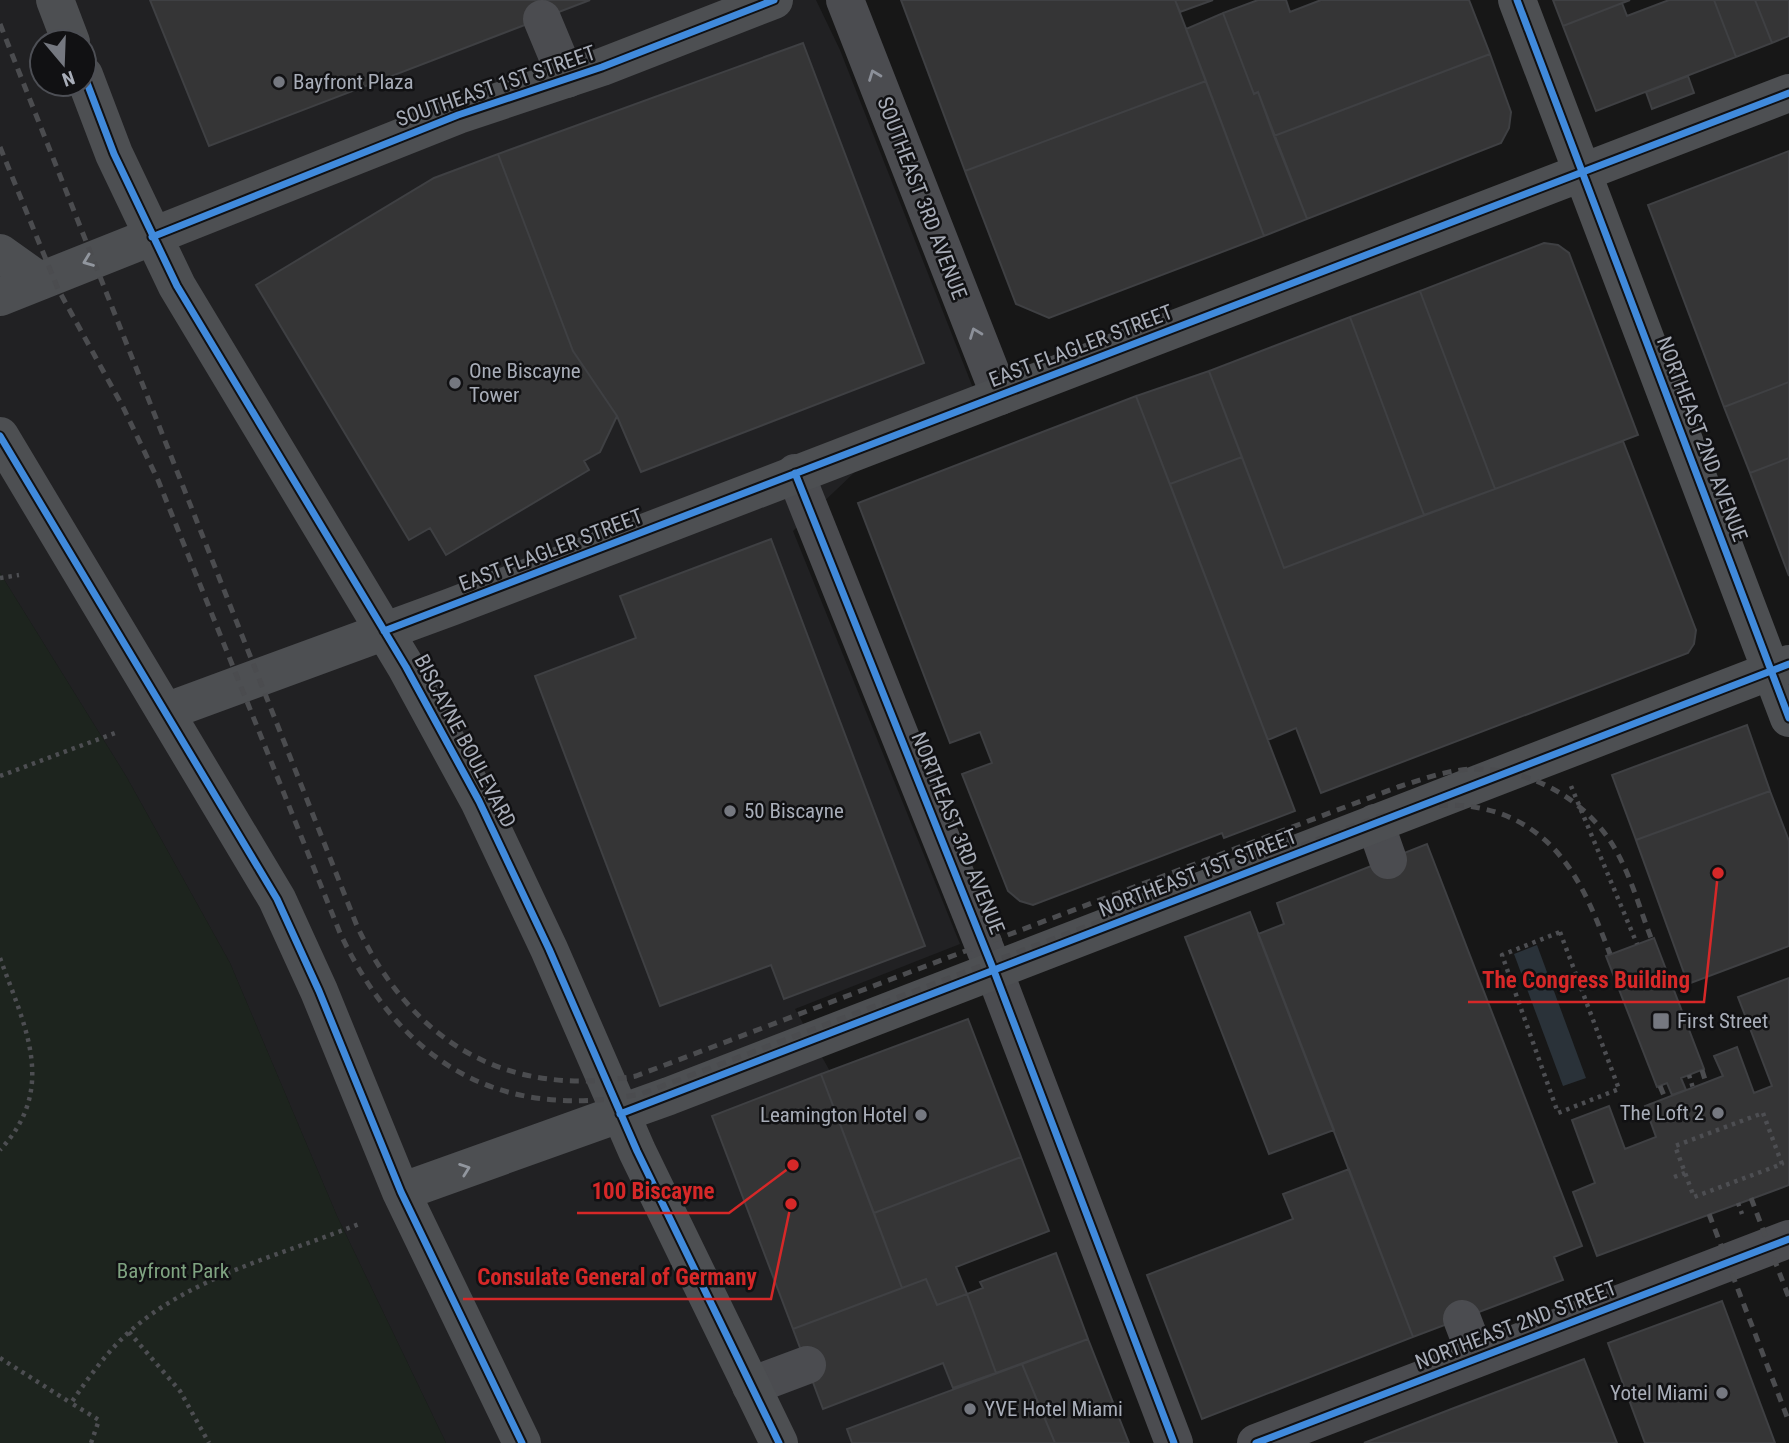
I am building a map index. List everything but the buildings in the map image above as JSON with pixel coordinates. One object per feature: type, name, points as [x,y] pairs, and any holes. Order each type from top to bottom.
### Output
[{"type":"main road","points":[[55,0],[66,28]]},
{"type":"main road","name":"SOUTHEAST 1ST STREET","points":[[0,297],[458,115],[568,79],[774,0]]},
{"type":"main road","name":"NORTHEAST 2ND AVENUE","points":[[1517,0],[1582,173],[1780,667],[1789,718]]},
{"type":"main road","name":"EAST FLAGLER STREET","points":[[165,712],[796,474],[1789,93]]},
{"type":"main road","name":"BISCAYNE BOULEVARD","points":[[93,98],[114,154],[177,286],[384,631],[485,813],[539,928],[620,1114],[779,1443]]},
{"type":"main road","points":[[0,253],[38,280]]},
{"type":"main road","points":[[0,436],[250,851],[297,940],[401,1192],[522,1443]]},
{"type":"main road","name":"NORTHEAST 1ST STREET","points":[[401,1192],[620,1114],[1780,667]]},
{"type":"street","name":"SOUTHEAST 3RD AVENUE","points":[[845,0],[1000,396]]},
{"type":"street","points":[[542,19],[568,79]]},
{"type":"street","name":"NORTHEAST 3RD AVENUE","points":[[796,474],[994,971],[1174,1443]]},
{"type":"street","points":[[1375,823],[1388,860]]},
{"type":"street","name":"NORTHEAST 2ND STREET","points":[[1256,1443],[1789,1239]]},
{"type":"street","points":[[1462,1319],[1477,1358]]},
{"type":"street","points":[[751,1386],[807,1365]]},
{"type":"path","points":[[0,578],[19,575]]},
{"type":"path","points":[[0,776],[115,733]]},
{"type":"path","points":[[1569,782],[1637,944]]},
{"type":"path","points":[[1560,932],[1619,1089],[1558,1113],[1502,956],[1560,932]]},
{"type":"path","points":[[0,958],[27,1034],[34,1066],[26,1113],[0,1150]]},
{"type":"path","points":[[1689,1075],[1693,1088]]},
{"type":"path","points":[[1763,1113],[1782,1164],[1694,1197],[1685,1173],[1675,1146],[1763,1113]]},
{"type":"path","points":[[1674,1177],[1685,1173]]},
{"type":"path","points":[[1738,1203],[1742,1214]]},
{"type":"path","points":[[71,1402],[98,1364],[129,1332],[175,1298],[359,1224]]},
{"type":"path","points":[[129,1332],[180,1391],[209,1443]]},
{"type":"path","points":[[0,1358],[99,1420],[91,1443]]},
{"type":"shaded area","points":[[0,0],[816,0],[840,50],[986,421],[857,470],[793,531],[960,944],[795,1009],[1039,1443],[446,1443],[337,1216],[230,963],[126,776],[0,573]]},
{"type":"shaded area","points":[[1537,945],[1586,1078],[1563,1086],[1514,954]]},
{"type":"green space","name":"Bayfront Park","points":[[0,573],[126,776],[230,963],[337,1216],[446,1443],[0,1443]]},
{"type":"railway","points":[[0,24],[357,926],[379,967],[406,1002],[435,1031],[468,1053],[505,1069],[545,1079],[589,1081],[636,1076],[1398,787],[1466,769],[1495,770],[1531,779],[1565,796],[1580,807],[1594,820],[1614,847],[1632,885],[1651,938]]},
{"type":"railway","points":[[0,147],[58,289],[123,407],[158,480],[340,933],[365,978],[393,1017],[424,1048],[460,1072],[499,1089],[542,1099],[590,1100],[641,1094],[1369,820],[1423,807],[1475,807],[1524,824],[1565,862],[1591,907],[1610,954]]},
{"type":"railway","points":[[1702,1070],[1706,1083]]},
{"type":"railway","points":[[1660,1086],[1665,1098]]},
{"type":"railway","points":[[1751,1198],[1789,1298]]},
{"type":"railway","points":[[1709,1214],[1789,1422]]},
{"type":"cycle path","points":[[152,237],[458,115],[602,67],[774,0]]},
{"type":"cycle path","points":[[1517,0],[1789,718]]},
{"type":"cycle path","points":[[384,631],[1789,93]]},
{"type":"cycle path","points":[[93,98],[114,154],[177,286],[406,667],[479,801],[549,949],[637,1151],[779,1443]]},
{"type":"cycle path","points":[[0,436],[277,899],[319,991],[401,1192],[522,1443]]},
{"type":"cycle path","points":[[795,473],[994,971],[1174,1443]]},
{"type":"cycle path","points":[[620,1114],[1789,664]]},
{"type":"cycle path","points":[[1256,1443],[1789,1239]]},
{"type":"place","name":"Bayfront Plaza","points":[[279,82]]},
{"type":"place","name":"One Biscayne Tower","points":[[455,383]]},
{"type":"place","name":"50 Biscayne","points":[[730,811]]},
{"type":"place","name":"The Congress Building","points":[[1718,873]]},
{"type":"place","name":"First Street","points":[[1661,1021]]},
{"type":"place","name":"The Loft 2","points":[[1718,1113]]},
{"type":"place","name":"Leamington Hotel","points":[[921,1115]]},
{"type":"place","name":"100 Biscayne","points":[[793,1165]]},
{"type":"place","name":"Consulate General of Germany","points":[[791,1204]]},
{"type":"place","name":"Yotel Miami","points":[[1722,1393]]},
{"type":"place","name":"YVE Hotel Miami","points":[[970,1409]]}]
